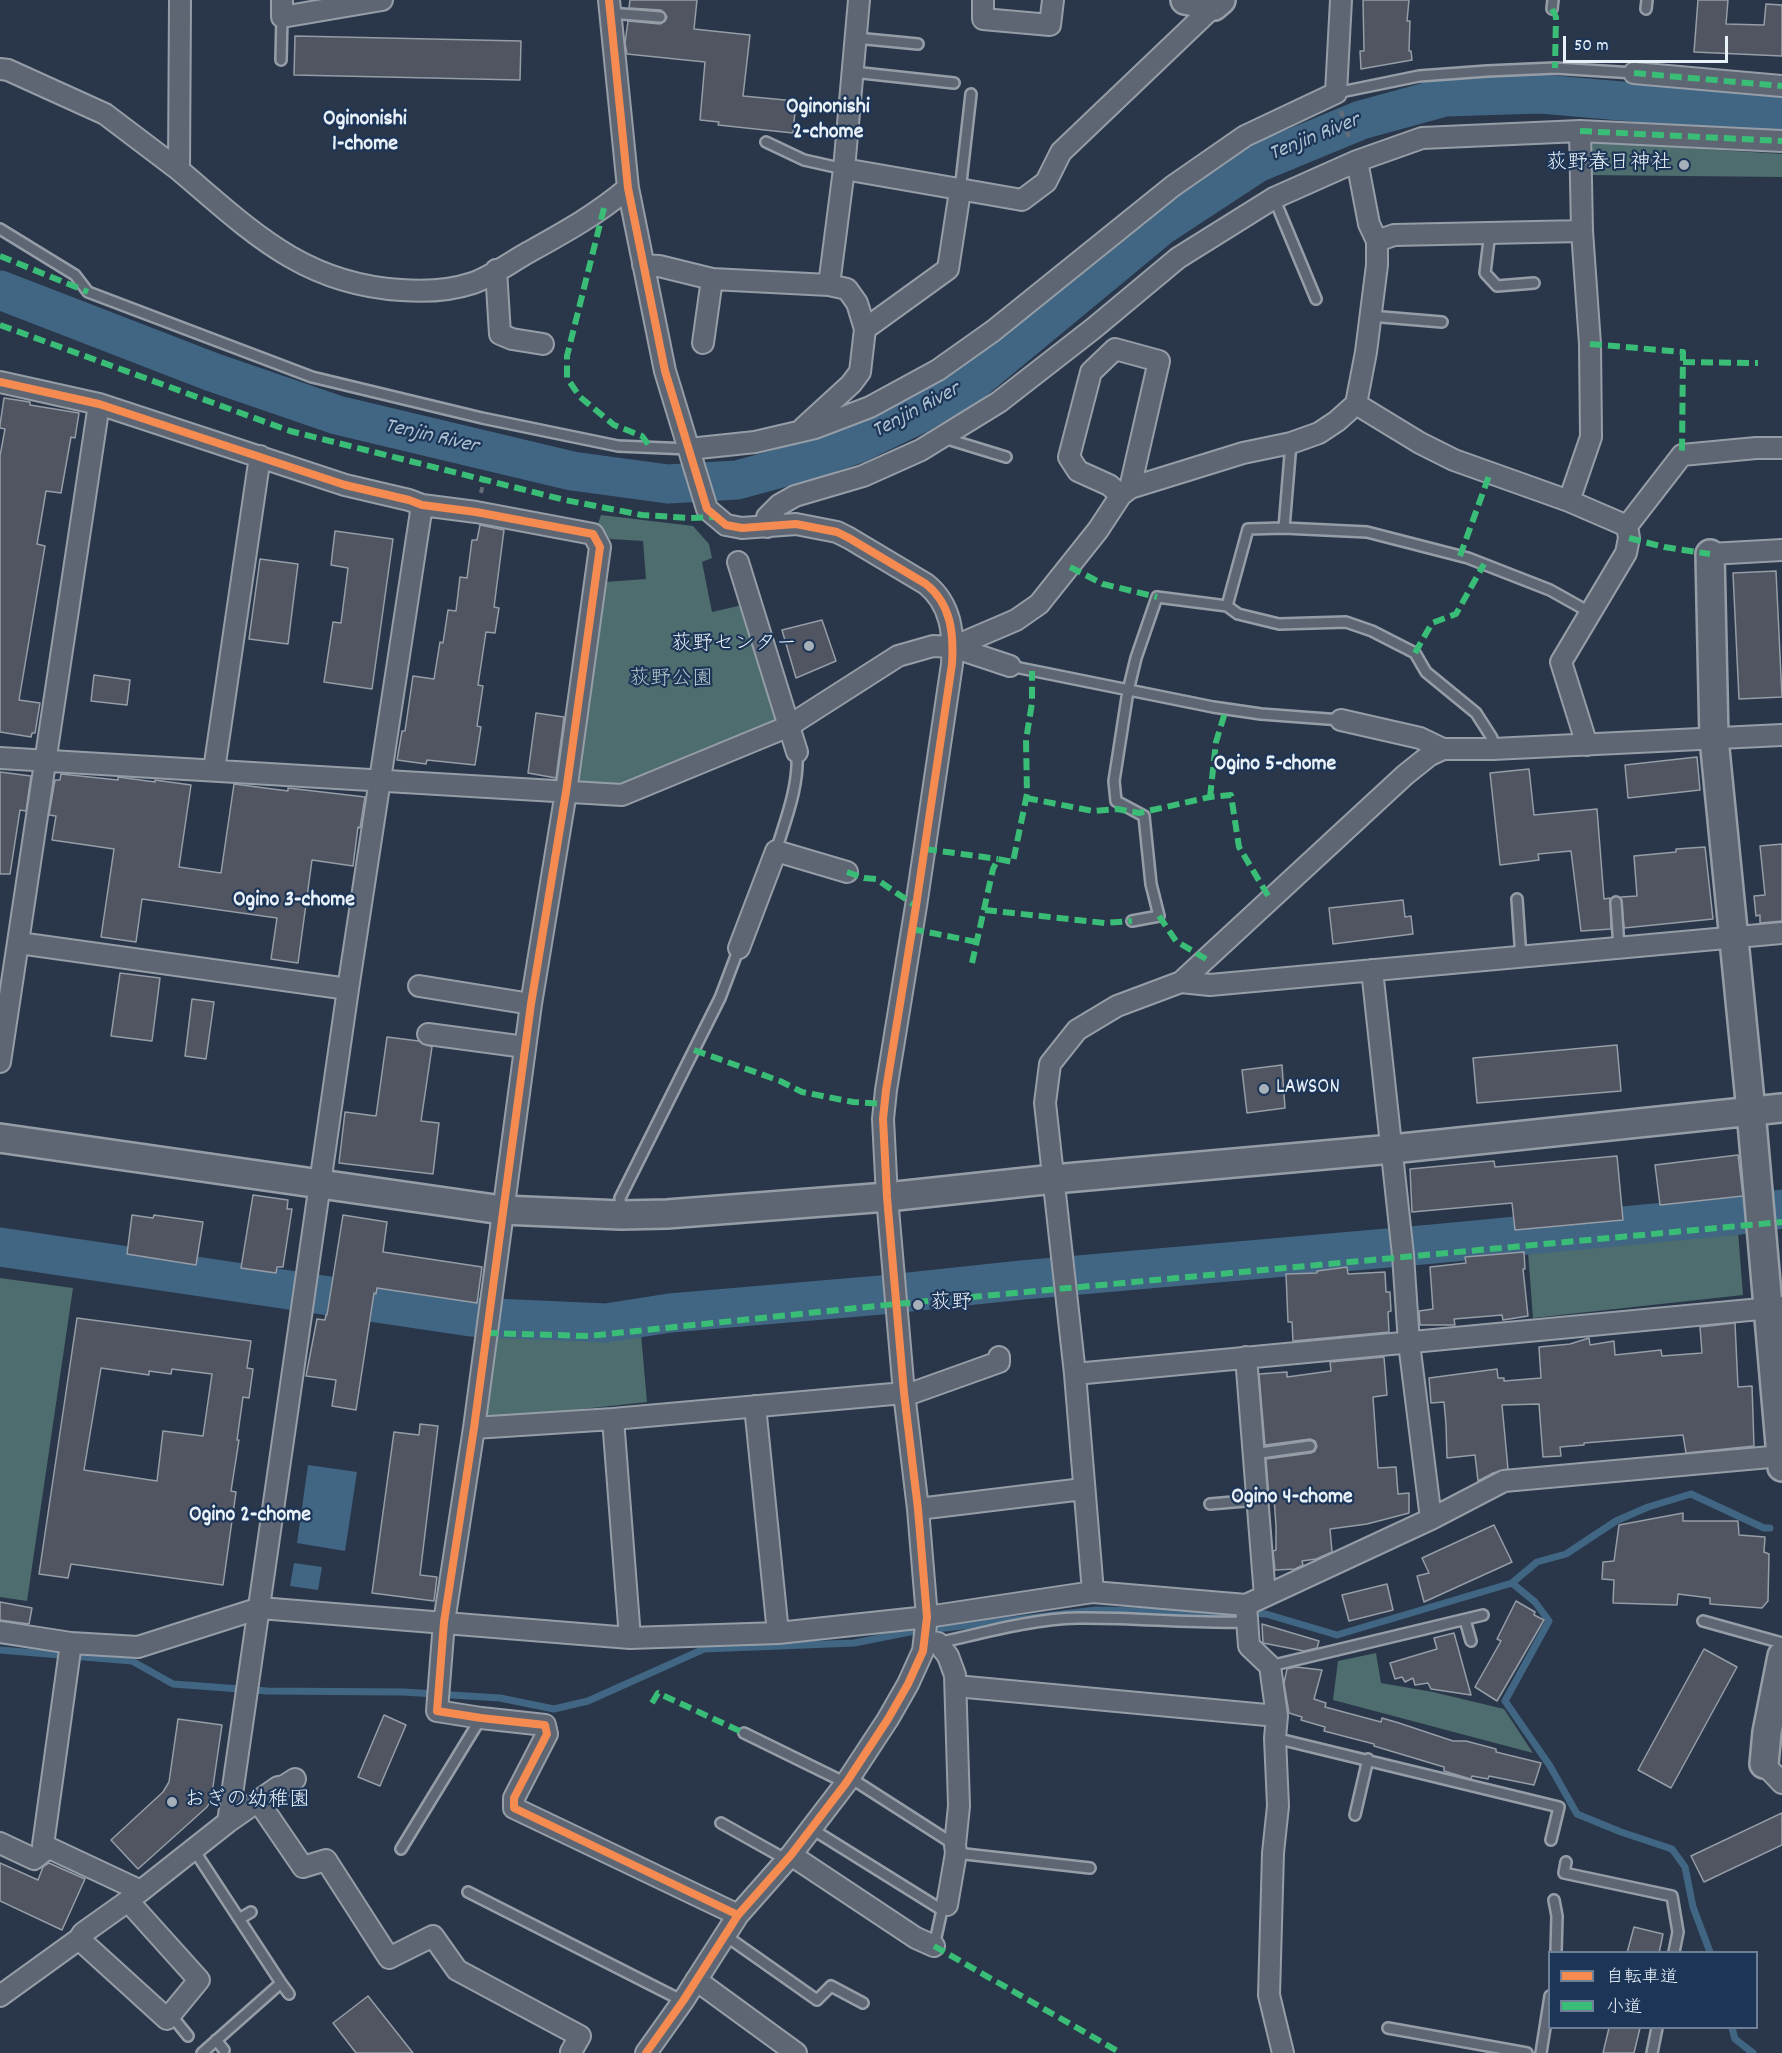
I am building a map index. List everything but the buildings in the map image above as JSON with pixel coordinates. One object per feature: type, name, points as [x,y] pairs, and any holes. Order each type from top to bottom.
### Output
[{"type":"street","points":[[179,170],[180,0]]},
{"type":"street","points":[[282,8],[382,0]]},
{"type":"street","points":[[829,285],[844,169],[860,0]]},
{"type":"street","points":[[983,0],[982,19],[1050,25],[1053,0]]},
{"type":"street","points":[[1185,0],[1217,3]]},
{"type":"street","points":[[689,449],[755,442],[815,428],[870,407],[938,370],[1002,324],[1173,186],[1245,136],[1337,97],[1341,0]]},
{"type":"street","points":[[844,169],[1022,200],[1046,182],[1061,152],[1217,3]]},
{"type":"street","points":[[610,6],[628,188],[665,371],[707,509],[726,525],[742,528],[795,524],[837,532],[926,584],[937,593],[951,623],[953,647],[920,883],[886,1090],[884,1119],[887,1197],[904,1394],[931,1642],[908,1684],[848,1780],[789,1858],[738,1915],[683,2001],[646,2053]]},
{"type":"street","points":[[0,69],[8,70],[105,114],[179,170],[251,230],[291,258],[322,274],[353,285],[386,290],[446,290],[475,282],[598,213],[628,188]]},
{"type":"street","points":[[1634,73],[1782,86]]},
{"type":"street","points":[[1569,501],[1591,437],[1590,344],[1582,231],[1580,131]]},
{"type":"street","points":[[766,527],[767,516],[779,505],[795,496],[862,476],[921,450],[999,402],[1094,328],[1178,258],[1274,198],[1357,161],[1422,138],[1580,131],[1782,141]]},
{"type":"street","points":[[953,647],[1016,620],[1039,604],[1098,531],[1125,492],[1159,361],[1114,349],[1091,372],[1069,457],[1078,471],[1125,492],[1243,453],[1291,443],[1319,433],[1356,404],[1361,385],[1377,265],[1377,241],[1369,224],[1357,161]]},
{"type":"street","points":[[865,329],[948,269],[960,191]]},
{"type":"street","points":[[1377,241],[1394,235],[1582,231]]},
{"type":"street","points":[[643,265],[659,266],[712,279],[829,285],[847,289],[857,303],[865,329],[860,372],[851,384],[798,432]]},
{"type":"street","points":[[496,270],[500,334],[511,348],[543,344]]},
{"type":"street","points":[[703,342],[712,279]]},
{"type":"street","points":[[0,382],[99,404],[345,485],[422,505],[476,512],[593,534],[600,547],[566,792],[531,1004],[474,1428],[444,1622],[437,1711],[545,1725],[548,1734],[514,1798],[514,1808],[738,1915]]},
{"type":"street","points":[[0,1062],[99,404]]},
{"type":"street","points":[[1356,404],[1419,443],[1454,460],[1569,501],[1627,525]]},
{"type":"street","points":[[1587,745],[1561,662],[1566,650],[1626,553],[1629,538],[1627,525],[1682,455],[1756,448],[1782,448]]},
{"type":"street","points":[[214,771],[260,456]]},
{"type":"street","points":[[228,1822],[318,1184],[422,505]]},
{"type":"street","points":[[1247,1613],[1265,1596],[1431,1520],[1504,1481],[1782,1460],[1774,1308],[1758,1212],[1751,1111],[1714,739],[1710,554],[1782,550]]},
{"type":"street","points":[[738,562],[796,752]]},
{"type":"street","points":[[0,758],[622,795],[787,726],[898,656],[933,646],[953,647],[1010,666]]},
{"type":"street","points":[[1341,720],[1420,738],[1443,749]]},
{"type":"street","points":[[1093,1592],[1075,1374],[1045,1103],[1050,1064],[1077,1030],[1117,1006],[1181,982],[1405,775],[1430,755],[1443,749],[1493,749],[1782,735]]},
{"type":"street","points":[[739,948],[776,851],[847,872]]},
{"type":"street","points":[[1181,982],[1210,985],[1782,933]]},
{"type":"street","points":[[19,943],[348,989]]},
{"type":"street","points":[[1372,970],[1402,1246],[1409,1343],[1431,1520]]},
{"type":"street","points":[[418,986],[531,1004]]},
{"type":"street","points":[[428,1034],[525,1047]]},
{"type":"street","points":[[0,1138],[502,1210],[621,1215],[667,1214],[887,1197],[1054,1179],[1392,1149],[1782,1108]]},
{"type":"street","points":[[1075,1374],[1774,1308]]},
{"type":"street","points":[[1246,1357],[1265,1596]]},
{"type":"street","points":[[474,1428],[613,1419],[904,1394],[1000,1363]]},
{"type":"street","points":[[755,1406],[778,1633]]},
{"type":"street","points":[[613,1419],[630,1638]]},
{"type":"street","points":[[918,1509],[1083,1489]]},
{"type":"street","points":[[0,1632],[71,1643],[138,1647],[260,1608],[630,1638],[778,1633],[927,1617],[1093,1592],[1247,1613]]},
{"type":"street","points":[[1247,1613],[1249,1646],[1270,1666],[1277,1716],[1275,1738],[1278,1806],[1273,1853],[1269,1995],[1283,2053]]},
{"type":"street","points":[[931,1642],[948,1656],[955,1675],[956,1686],[959,1806],[956,1849],[944,1907]]},
{"type":"street","points":[[71,1643],[43,1845],[134,1896],[199,1980],[167,2019],[79,1939]]},
{"type":"street","points":[[1773,1774],[1767,1732],[1782,1656]]},
{"type":"street","points":[[956,1686],[1277,1716]]},
{"type":"street","points":[[0,1996],[79,1939],[83,1933],[228,1822],[278,1787],[295,1779]]},
{"type":"street","points":[[258,1801],[303,1867],[333,1856],[385,1958],[433,1936],[457,1970],[580,2036],[572,2052]]},
{"type":"street","points":[[0,1843],[34,1859],[48,1848]]},
{"type":"street","points":[[789,1858],[916,1938],[934,1946]]},
{"type":"street","points":[[696,1980],[796,2053]]},
{"type":"lane","points":[[610,6],[660,16]]},
{"type":"lane","points":[[281,60],[282,8]]},
{"type":"lane","points":[[856,38],[918,44]]},
{"type":"lane","points":[[1337,97],[1419,76],[1453,73],[1555,68],[1634,73]]},
{"type":"lane","points":[[853,72],[954,83]]},
{"type":"lane","points":[[960,191],[971,94]]},
{"type":"lane","points":[[766,142],[804,160],[844,169]]},
{"type":"lane","points":[[1274,198],[1316,299]]},
{"type":"lane","points":[[0,229],[75,275],[88,292],[312,377],[482,418],[618,446],[689,449]]},
{"type":"lane","points":[[1490,232],[1485,273],[1491,280],[1497,286],[1534,283]]},
{"type":"lane","points":[[1370,316],[1442,322]]},
{"type":"lane","points":[[941,437],[1006,457]]},
{"type":"lane","points":[[1284,528],[1291,443]]},
{"type":"lane","points":[[1227,606],[1248,529],[1284,528],[1367,532],[1468,558],[1550,590],[1591,613]]},
{"type":"lane","points":[[1132,921],[1159,916],[1151,884],[1144,816],[1116,801],[1114,781],[1128,691],[1156,597],[1227,606],[1238,614],[1279,624],[1346,622],[1372,631],[1414,653],[1426,672],[1476,713],[1492,738],[1493,749]]},
{"type":"lane","points":[[1010,666],[1213,707],[1261,714],[1341,720]]},
{"type":"lane","points":[[776,851],[796,787],[798,768],[796,752]]},
{"type":"lane","points":[[1517,899],[1521,958]]},
{"type":"lane","points":[[1616,902],[1619,949]]},
{"type":"lane","points":[[621,1215],[620,1198],[720,998],[739,948]]},
{"type":"lane","points":[[1253,1454],[1310,1446]]},
{"type":"lane","points":[[1210,1504],[1257,1500]]},
{"type":"lane","points":[[931,1642],[1032,1623],[1076,1618],[1214,1623],[1247,1613]]},
{"type":"lane","points":[[1270,1666],[1484,1615]]},
{"type":"lane","points":[[1465,1620],[1471,1641]]},
{"type":"lane","points":[[1703,1621],[1782,1643]]},
{"type":"lane","points":[[400,1849],[481,1718]]},
{"type":"lane","points":[[744,1733],[848,1780],[956,1849],[1036,1867],[1090,1868]]},
{"type":"lane","points":[[1275,1738],[1559,1807],[1551,1840]]},
{"type":"lane","points":[[1355,1815],[1368,1759]]},
{"type":"lane","points":[[721,1823],[789,1858]]},
{"type":"lane","points":[[812,1829],[944,1907],[934,1946]]},
{"type":"lane","points":[[194,1850],[289,1994]]},
{"type":"lane","points":[[1566,1862],[1564,1873],[1672,1896],[1678,1932],[1674,1951]]},
{"type":"lane","points":[[468,1892],[683,2001]]},
{"type":"lane","points":[[1554,1900],[1557,1916],[1556,1951]]},
{"type":"lane","points":[[239,1919],[251,1912]]},
{"type":"lane","points":[[726,1935],[817,2000],[831,1986],[863,2003]]},
{"type":"lane","points":[[202,2053],[281,1983]]},
{"type":"lane","points":[[1541,2053],[1548,2009]]},
{"type":"lane","points":[[171,2015],[188,2036]]},
{"type":"lane","points":[[1388,2028],[1527,2053]]},
{"type":"lane","points":[[1652,2053],[1657,2029]]},
{"type":"lane","points":[[216,2040],[225,2050]]},
{"type":"path","points":[[1337,97],[1351,142]]},
{"type":"green space","name":"荻野春日神社","points":[[1594,142],[1782,154],[1782,177],[1586,175],[1586,151]]},
{"type":"green space","name":"荻野公園","points":[[601,515],[693,526],[709,544],[712,558],[702,562],[712,612],[747,604],[778,713],[775,721],[759,731],[623,789],[584,785],[576,778],[605,582],[646,579],[643,541],[610,539],[598,524]]},
{"type":"green space","points":[[1738,1232],[1743,1295],[1533,1318],[1528,1252]]},
{"type":"green space","points":[[0,1278],[73,1288],[27,1601],[0,1597]]},
{"type":"green space","points":[[641,1334],[647,1402],[490,1419],[485,1411],[494,1336]]},
{"type":"green space","points":[[1376,1653],[1381,1683],[1433,1692],[1504,1709],[1533,1753],[1333,1700],[1338,1661]]},
{"type":"water","points":[[308,1465],[357,1472],[345,1551],[297,1543]]},
{"type":"water","points":[[294,1563],[322,1567],[318,1590],[290,1586]]},
{"type":"waterway","name":"Tenjin River","points":[[0,290],[212,372],[337,415],[572,471],[668,484],[737,480],[807,461],[859,443],[917,415],[970,384],[1161,226],[1257,163],[1361,120],[1445,97],[1541,94],[1679,106],[1782,110]]},
{"type":"waterway","points":[[0,1247],[471,1317],[606,1323],[670,1313],[1422,1245],[1782,1209]]},
{"type":"waterway","points":[[1512,1583],[1537,1562],[1566,1554],[1616,1521],[1648,1507],[1691,1494],[1764,1528],[1770,1528]]},
{"type":"waterway","points":[[1249,1613],[1266,1614],[1337,1635],[1512,1583],[1535,1602],[1549,1621],[1505,1701],[1550,1766],[1577,1814],[1672,1849],[1685,1867],[1693,1907],[1710,1951]]},
{"type":"waterway","points":[[937,1629],[1096,1610],[1229,1613]]},
{"type":"waterway","points":[[0,1650],[132,1661],[173,1684],[267,1691],[403,1692],[500,1698],[554,1709],[588,1701],[704,1649],[854,1643],[915,1631]]},
{"type":"waterway","points":[[1732,2029],[1735,2039],[1753,2053]]},
{"type":"marked path","points":[[1552,9],[1556,17],[1555,68]]},
{"type":"marked path","points":[[1634,73],[1782,86]]},
{"type":"marked path","points":[[1580,131],[1782,141]]},
{"type":"marked path","points":[[604,208],[567,356],[567,378],[580,397],[614,425],[642,436],[651,448]]},
{"type":"marked path","points":[[0,256],[88,292]]},
{"type":"marked path","points":[[0,325],[290,431],[565,500],[642,515],[714,517]]},
{"type":"marked path","points":[[1590,344],[1683,352],[1682,455]]},
{"type":"marked path","points":[[1683,362],[1758,363]]},
{"type":"marked path","points":[[1460,556],[1490,473]]},
{"type":"marked path","points":[[1629,538],[1664,547],[1710,554]]},
{"type":"marked path","points":[[1415,653],[1432,623],[1456,614],[1484,564]]},
{"type":"marked path","points":[[1070,567],[1103,584],[1157,597]]},
{"type":"marked path","points":[[972,963],[993,869],[998,859],[1013,862],[1027,794],[1026,740],[1032,703],[1032,671]]},
{"type":"marked path","points":[[1210,797],[1216,742],[1226,709]]},
{"type":"marked path","points":[[1026,798],[1093,811],[1117,809],[1139,813],[1210,797],[1231,795],[1239,847],[1270,899]]},
{"type":"marked path","points":[[925,849],[998,859]]},
{"type":"marked path","points":[[847,872],[864,878],[876,879],[916,906]]},
{"type":"marked path","points":[[985,910],[1105,923],[1132,921]]},
{"type":"marked path","points":[[1159,916],[1176,941],[1206,959]]},
{"type":"marked path","points":[[912,929],[977,942]]},
{"type":"marked path","points":[[694,1050],[780,1081],[802,1092],[853,1102],[885,1104]]},
{"type":"marked path","points":[[486,1333],[588,1336],[896,1304],[1782,1222]]},
{"type":"marked path","points":[[652,1703],[658,1693],[744,1733]]},
{"type":"marked path","points":[[934,1946],[1121,2053]]},
{"type":"cycle path","points":[[609,0],[628,188],[665,371],[707,509],[726,525],[742,528],[796,524],[837,532],[849,538],[926,584],[946,610],[952,641],[952,664],[883,1119],[887,1197],[904,1393],[918,1509],[927,1617],[923,1651],[888,1719],[846,1783],[791,1855],[738,1915],[683,2001],[646,2053]]},
{"type":"cycle path","points":[[0,382],[99,404],[345,485],[422,505],[476,512],[593,534],[600,547],[566,792],[531,1004],[474,1428],[444,1622],[437,1711],[545,1725],[547,1734],[514,1798],[514,1808],[738,1915]]},
{"type":"place","name":"荻野春日神社","points":[[1684,165]]},
{"type":"place","name":"荻野センター","points":[[809,646]]},
{"type":"place","name":"LAWSON","points":[[1264,1089]]},
{"type":"place","name":"荻野","points":[[918,1305]]},
{"type":"place","name":"おぎの幼稚園","points":[[172,1802]]},
{"type":"district","name":"Oginonishi 2-chome","points":[[828,122]]},
{"type":"district","name":"Oginonishi 1-chome","points":[[365,134]]},
{"type":"district","name":"Ogino 5-chome","points":[[1275,766]]},
{"type":"district","name":"Ogino 3-chome","points":[[294,902]]},
{"type":"district","name":"Ogino 4-chome","points":[[1292,1499]]},
{"type":"district","name":"Ogino 2-chome","points":[[250,1517]]}]
